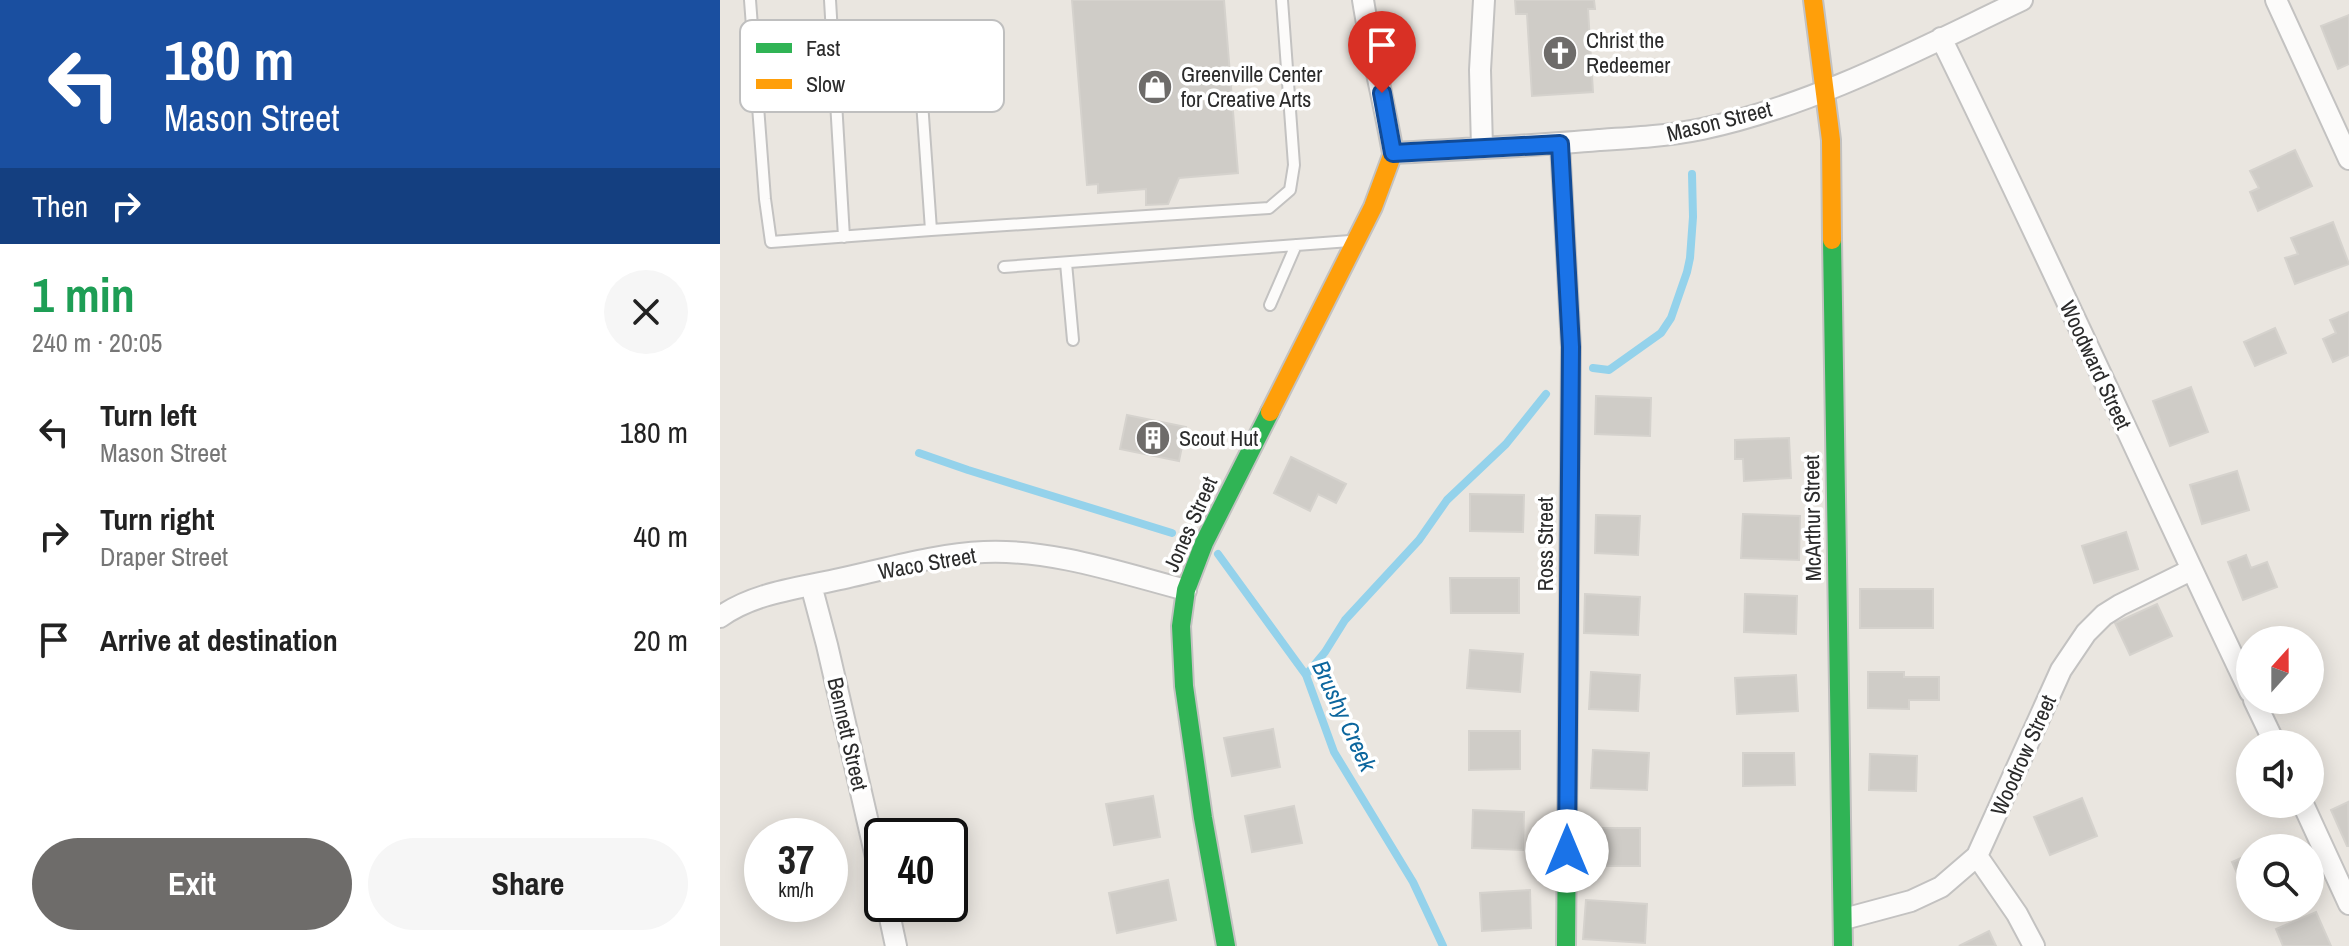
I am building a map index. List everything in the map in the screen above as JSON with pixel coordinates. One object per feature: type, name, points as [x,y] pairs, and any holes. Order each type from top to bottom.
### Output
[{"type":"street","points":[[1363,0],[1393,153]]},
{"type":"street","points":[[1482,148],[1480,70],[1484,0]]},
{"type":"street","name":"McArthur Street","points":[[1813,0],[1831,140],[1843,946]]},
{"type":"street","name":"Mason Street","points":[[1393,153],[1560,144],[1658,136],[1700,129],[1747,117],[1825,90],[2022,0]]},
{"type":"street","points":[[2276,0],[2349,159]]},
{"type":"street","name":"Woodward Street","points":[[1941,38],[2018,194],[2236,663]]},
{"type":"street","name":"Ross Street","points":[[1560,144],[1571,347],[1566,946]]},
{"type":"street","name":"Jones Street","points":[[1226,946],[1184,686],[1181,626],[1186,590],[1204,543],[1373,207],[1393,153]]},
{"type":"street","name":"Waco Street","points":[[720,617],[768,594],[923,561],[987,552],[1043,556],[1186,590]]},
{"type":"street","name":"Woodrow Street","points":[[1844,919],[1889,907],[1941,887],[1977,856],[2061,670],[2086,633],[2104,615],[2120,605],[2191,570]]},
{"type":"street","name":"Bennett Street","points":[[811,585],[867,818]]},
{"type":"street","points":[[2309,818],[2349,904]]},
{"type":"street","points":[[1977,856],[2017,914],[2034,946]]},
{"type":"street","points":[[891,922],[896,946]]},
{"type":"lane","points":[[750,0],[752,20]]},
{"type":"lane","points":[[830,0],[832,20]]},
{"type":"lane","points":[[758,112],[771,242],[1269,208],[1290,190],[1294,165],[1282,0]]},
{"type":"lane","points":[[837,112],[844,237]]},
{"type":"lane","points":[[923,112],[931,230]]},
{"type":"lane","points":[[1004,267],[1356,241]]},
{"type":"lane","points":[[1270,305],[1296,245]]},
{"type":"lane","points":[[1066,263],[1073,340]]},
{"type":"building","name":"Greenville Center for Creative Arts","points":[[1072,0],[1224,0],[1238,173],[1179,178],[1168,204],[1146,205],[1146,189],[1098,193],[1098,184],[1087,185]]},
{"type":"building","name":"Christ the Redeemer","points":[[1515,0],[1594,0],[1595,9],[1588,9],[1593,92],[1532,96],[1527,14],[1516,14]]},
{"type":"building","points":[[2349,15],[2349,64],[2338,69],[2321,26]]},
{"type":"building","points":[[2295,150],[2312,186],[2258,211],[2250,192],[2259,188],[2250,171]]},
{"type":"building","points":[[2333,222],[2349,264],[2295,284],[2285,258],[2298,254],[2291,238]]},
{"type":"building","points":[[2349,312],[2349,355],[2333,362],[2323,339],[2336,333],[2330,320]]},
{"type":"building","points":[[2275,328],[2286,353],[2255,366],[2244,342]]},
{"type":"building","points":[[2191,387],[2208,432],[2170,446],[2153,401]]},
{"type":"building","points":[[1596,396],[1651,398],[1650,436],[1595,434]]},
{"type":"building","name":"Scout Hut","points":[[1127,415],[1186,427],[1179,461],[1120,449]]},
{"type":"building","points":[[1789,438],[1791,478],[1744,481],[1743,459],[1735,459],[1735,440]]},
{"type":"building","points":[[1291,457],[1346,484],[1336,503],[1318,494],[1310,511],[1274,493]]},
{"type":"building","points":[[2237,471],[2249,510],[2202,524],[2190,485]]},
{"type":"building","points":[[1470,494],[1524,495],[1523,532],[1470,531]]},
{"type":"building","points":[[1743,514],[1800,516],[1799,560],[1741,558]]},
{"type":"building","points":[[1596,515],[1640,516],[1638,555],[1595,553]]},
{"type":"building","points":[[2126,532],[2138,569],[2094,583],[2082,546]]},
{"type":"building","points":[[2246,555],[2251,568],[2267,562],[2277,587],[2243,600],[2228,562]]},
{"type":"building","points":[[1450,578],[1519,578],[1519,613],[1451,613]]},
{"type":"building","points":[[1860,589],[1933,589],[1933,628],[1860,628]]},
{"type":"building","points":[[1585,594],[1640,597],[1638,635],[1584,633]]},
{"type":"building","points":[[1745,594],[1797,596],[1796,634],[1744,632]]},
{"type":"building","points":[[2157,604],[2172,636],[2130,655],[2115,623]]},
{"type":"building","points":[[1470,650],[1523,654],[1520,692],[1467,688]]},
{"type":"building","points":[[1591,672],[1640,675],[1638,711],[1589,709]]},
{"type":"building","points":[[1868,672],[1904,672],[1904,677],[1939,677],[1939,700],[1909,700],[1909,709],[1868,708]]},
{"type":"building","points":[[1796,675],[1798,711],[1737,714],[1735,678]]},
{"type":"building","points":[[1273,729],[1280,767],[1232,776],[1224,738]]},
{"type":"building","points":[[1469,731],[1520,731],[1520,769],[1469,770]]},
{"type":"building","points":[[1593,750],[1649,753],[1647,790],[1591,788]]},
{"type":"building","points":[[1743,753],[1794,753],[1795,785],[1743,786]]},
{"type":"building","points":[[1870,754],[1917,756],[1916,791],[1869,790]]},
{"type":"building","points":[[1153,796],[1160,837],[1114,845],[1106,804]]},
{"type":"building","points":[[2082,798],[2097,836],[2050,855],[2034,817]]},
{"type":"building","points":[[2348,802],[2349,846],[2347,846],[2331,810]]},
{"type":"building","points":[[1294,806],[1302,843],[1252,852],[1245,816]]},
{"type":"building","points":[[1473,810],[1524,812],[1523,850],[1472,848]]},
{"type":"building","points":[[1595,828],[1640,828],[1640,866],[1595,866]]},
{"type":"building","points":[[1168,880],[1176,920],[1117,933],[1109,893]]},
{"type":"building","points":[[1530,890],[1531,928],[1482,931],[1480,893]]},
{"type":"building","points":[[1586,900],[1647,904],[1645,943],[1583,939]]},
{"type":"building","points":[[2292,922],[2320,922],[2331,946],[2283,946],[2276,929]]},
{"type":"building","points":[[1989,931],[1996,946],[1959,946]]},
{"type":"waterway","points":[[1593,368],[1609,370],[1661,333],[1671,318],[1690,258],[1692,174]]},
{"type":"waterway","points":[[1306,675],[1345,620],[1419,540],[1447,500],[1506,444],[1546,394]]},
{"type":"waterway","name":"Brushy Creek","points":[[919,453],[1172,533]]},
{"type":"waterway","name":"Brushy Creek","points":[[1218,554],[1306,675],[1334,752],[1413,882],[1443,946]]},
{"type":"traffic: fast","points":[[1560,144],[1571,347],[1566,946]]},
{"type":"traffic: fast","points":[[1832,240],[1843,946]]},
{"type":"traffic: fast","points":[[1226,946],[1184,686],[1181,626],[1186,590],[1204,543],[1270,412]]},
{"type":"traffic: slow","points":[[1813,0],[1831,140],[1832,240]]},
{"type":"traffic: slow","points":[[1270,412],[1373,207],[1393,153]]},
{"type":"place","name":"Christ the Redeemer","points":[[1560,53]]},
{"type":"place","name":"Greenville Center for Creative Arts","points":[[1155,87]]},
{"type":"place","name":"Scout Hut","points":[[1153,438]]},
{"type":"route","points":[[1382,93],[1393,153],[1560,144],[1571,347],[1567,851]]}]
